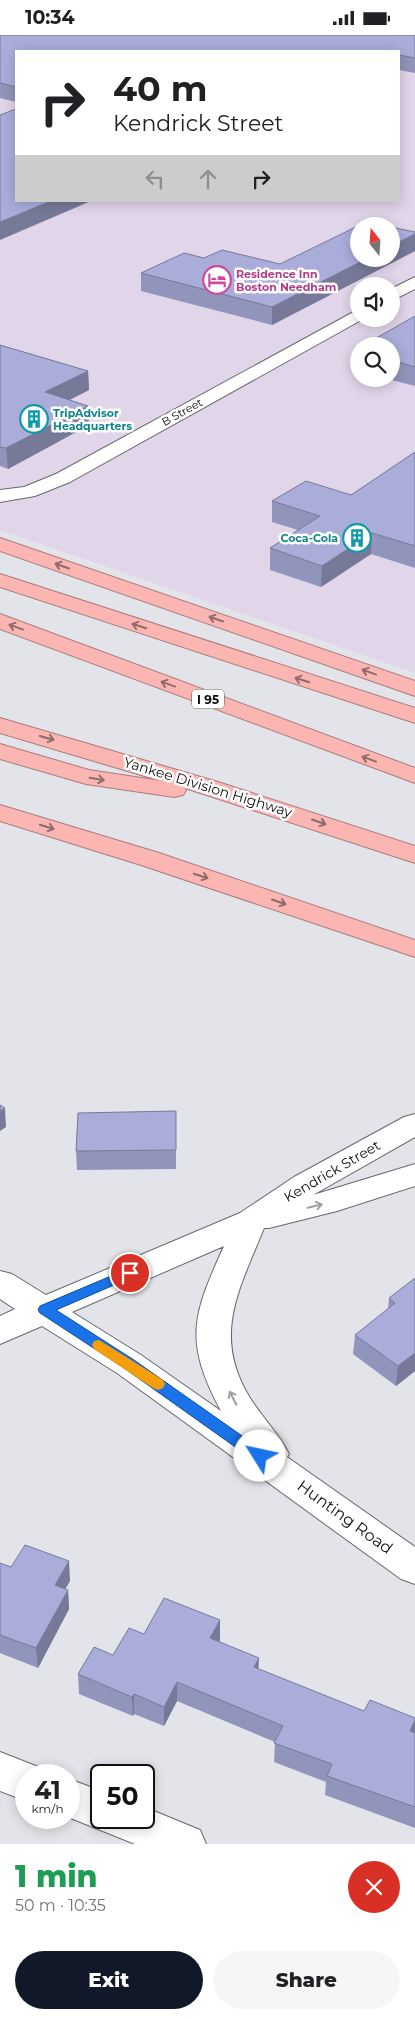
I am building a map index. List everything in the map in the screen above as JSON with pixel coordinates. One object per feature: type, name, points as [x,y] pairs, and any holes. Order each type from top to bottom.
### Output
[{"type":"highway","points":[[0,544],[415,689]]},
{"type":"highway","points":[[0,581],[415,716]]},
{"type":"highway","name":"I 95","points":[[0,621],[415,776]]},
{"type":"highway","name":"Yankee Division Highway","points":[[0,725],[262,803],[415,855]]},
{"type":"highway","points":[[0,751],[86,777],[262,803]]},
{"type":"highway","points":[[0,813],[158,862],[415,949]]},
{"type":"main road","points":[[400,291],[415,282]]},
{"type":"main road","name":"B Street","points":[[0,496],[28,492],[63,478],[350,319]]},
{"type":"main road","name":"Kendrick Street","points":[[251,1221],[305,1185],[415,1124]]},
{"type":"main road","name":"Kendrick Street","points":[[0,1331],[44,1310],[251,1221],[337,1200],[415,1175]]},
{"type":"main road","points":[[251,1221],[215,1314],[213,1346],[216,1362],[234,1401],[257,1437],[293,1479]]},
{"type":"main road","name":"Hunting Road","points":[[0,1283],[129,1364],[293,1479],[415,1569]]},
{"type":"main road","points":[[0,1771],[15,1777]]},
{"type":"main road","points":[[148,1829],[185,1844]]},
{"type":"shaded area","points":[[0,35],[415,35],[415,673],[0,530]]},
{"type":"building","points":[[0,35],[415,35],[415,58],[400,55],[400,50],[15,50],[15,87],[0,83]]},
{"type":"building","points":[[15,109],[15,202],[49,202],[0,222],[0,115]]},
{"type":"building","points":[[400,229],[415,232],[415,234],[400,242]]},
{"type":"building","points":[[350,230],[350,267],[272,307],[141,273],[184,253],[204,258],[222,250],[280,264]]},
{"type":"building","points":[[415,316],[415,367],[400,363],[400,337],[378,337],[396,327],[400,327],[400,324]]},
{"type":"building","name":"TripAdvisor Headquarters","points":[[0,345],[88,371],[45,392],[88,406],[6,448],[0,447]]},
{"type":"building","points":[[415,452],[415,546],[372,533],[322,566],[270,548],[320,516],[272,501],[306,481],[351,495]]},
{"type":"building","points":[[176,1111],[176,1150],[76,1151],[78,1113]]},
{"type":"building","points":[[415,1278],[415,1353],[398,1366],[355,1335],[395,1303],[389,1298]]},
{"type":"building","points":[[25,1545],[69,1561],[55,1585],[68,1590],[36,1648],[0,1635],[0,1563],[11,1567]]},
{"type":"building","points":[[164,1598],[220,1620],[210,1638],[259,1658],[254,1667],[364,1711],[370,1700],[415,1718],[410,1731],[415,1733],[415,1807],[327,1776],[332,1764],[274,1743],[283,1726],[177,1682],[164,1707],[134,1694],[132,1697],[78,1674],[94,1647],[113,1655],[129,1628],[144,1634]]},
{"type":"slow traffic","points":[[99,1345],[158,1384]]},
{"type":"place","name":"Residence Inn Boston Needham","points":[[217,280]]},
{"type":"place","name":"TripAdvisor Headquarters","points":[[34,419]]},
{"type":"place","name":"Coca-Cola","points":[[357,538]]},
{"type":"route","points":[[130,1273],[44,1310],[129,1364],[260,1456]]}]
